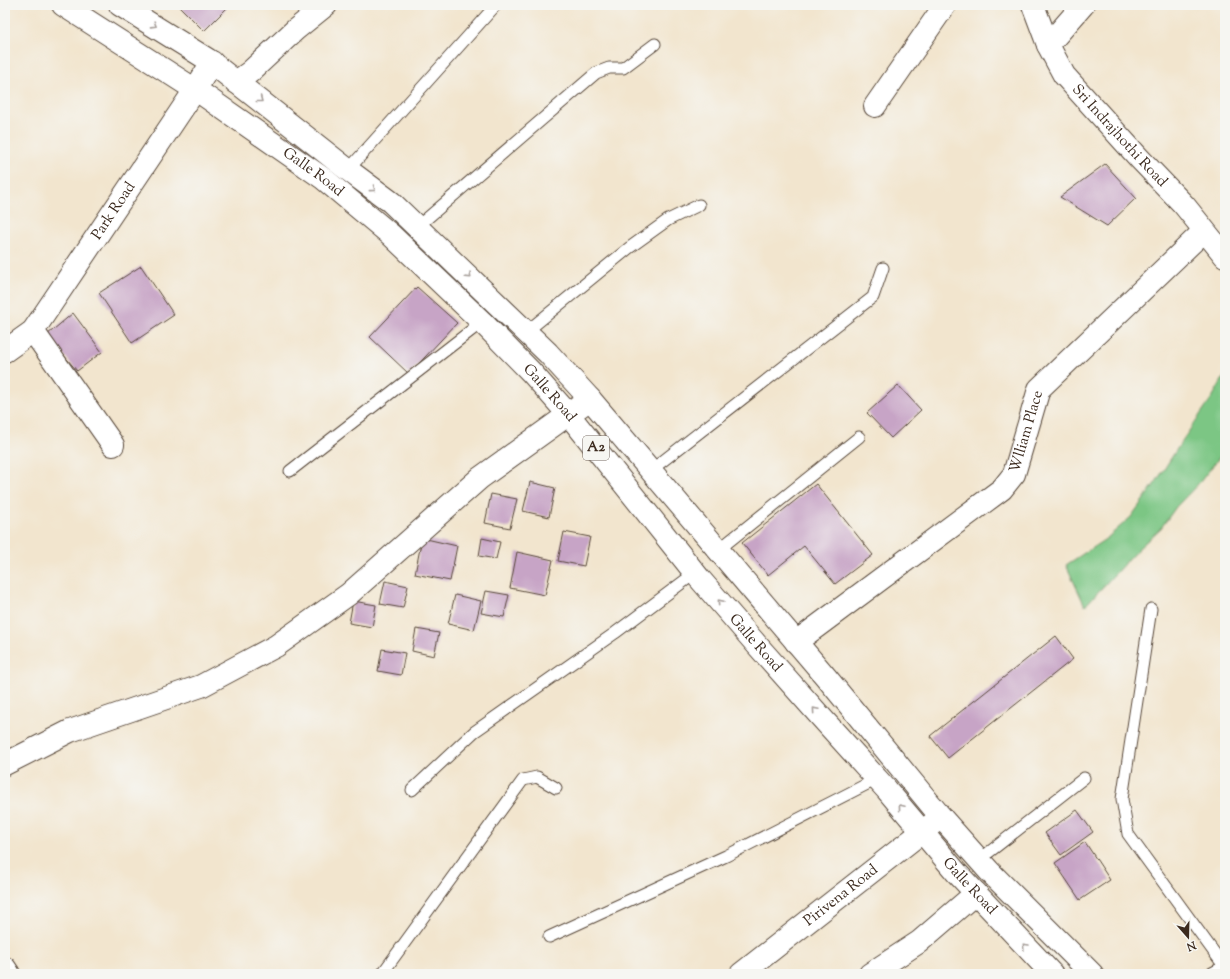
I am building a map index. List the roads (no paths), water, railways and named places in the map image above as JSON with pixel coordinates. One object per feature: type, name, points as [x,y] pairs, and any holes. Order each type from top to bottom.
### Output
[{"type":"main road","name":"Galle Road","points":[[63,5],[195,90],[324,179],[391,235],[482,322],[531,372],[568,415],[695,573],[820,716],[976,893],[1052,974]]},
{"type":"main road","name":"Galle Road","points":[[120,5],[212,62],[348,170],[391,202],[548,353],[590,399],[717,551],[796,642],[941,817],[979,860],[1092,974]]},
{"type":"main road","points":[[236,82],[250,72],[295,30],[326,5]]},
{"type":"main road","points":[[875,106],[945,5]]},
{"type":"main road","name":"Sri Indrajhothi Road","points":[[1033,5],[1048,45],[1064,74],[1134,153],[1184,205],[1225,256]]},
{"type":"main road","points":[[1048,45],[1083,5]]},
{"type":"main road","name":"Park Road","points":[[5,351],[33,331],[195,90],[212,62]]},
{"type":"main road","name":"Wlliam Place","points":[[796,642],[1002,489],[1014,474],[1039,389],[1204,231]]},
{"type":"main road","points":[[33,331],[113,445]]},
{"type":"main road","points":[[5,764],[70,731],[201,686],[276,646],[349,594],[480,478],[590,399]]},
{"type":"main road","name":"Pirivena Road","points":[[741,974],[941,817]]},
{"type":"main road","points":[[870,974],[919,942],[976,893]]},
{"type":"main road","points":[[5,968],[8,974]]},
{"type":"lane","points":[[348,170],[496,5]]},
{"type":"lane","points":[[418,227],[596,73],[608,68],[623,68],[655,44]]},
{"type":"lane","points":[[526,332],[629,248],[668,220],[699,205]]},
{"type":"lane","points":[[650,471],[873,297],[884,268]]},
{"type":"lane","points":[[290,471],[482,322]]},
{"type":"lane","points":[[717,551],[859,437]]},
{"type":"lane","points":[[412,790],[474,732],[615,633],[695,573]]},
{"type":"lane","points":[[1151,609],[1122,798],[1125,818],[1128,834],[1225,966],[1210,974]]},
{"type":"lane","points":[[382,974],[523,780],[537,777],[556,788]]},
{"type":"lane","points":[[979,860],[1084,778]]},
{"type":"lane","points":[[549,937],[726,856],[877,779]]}]
